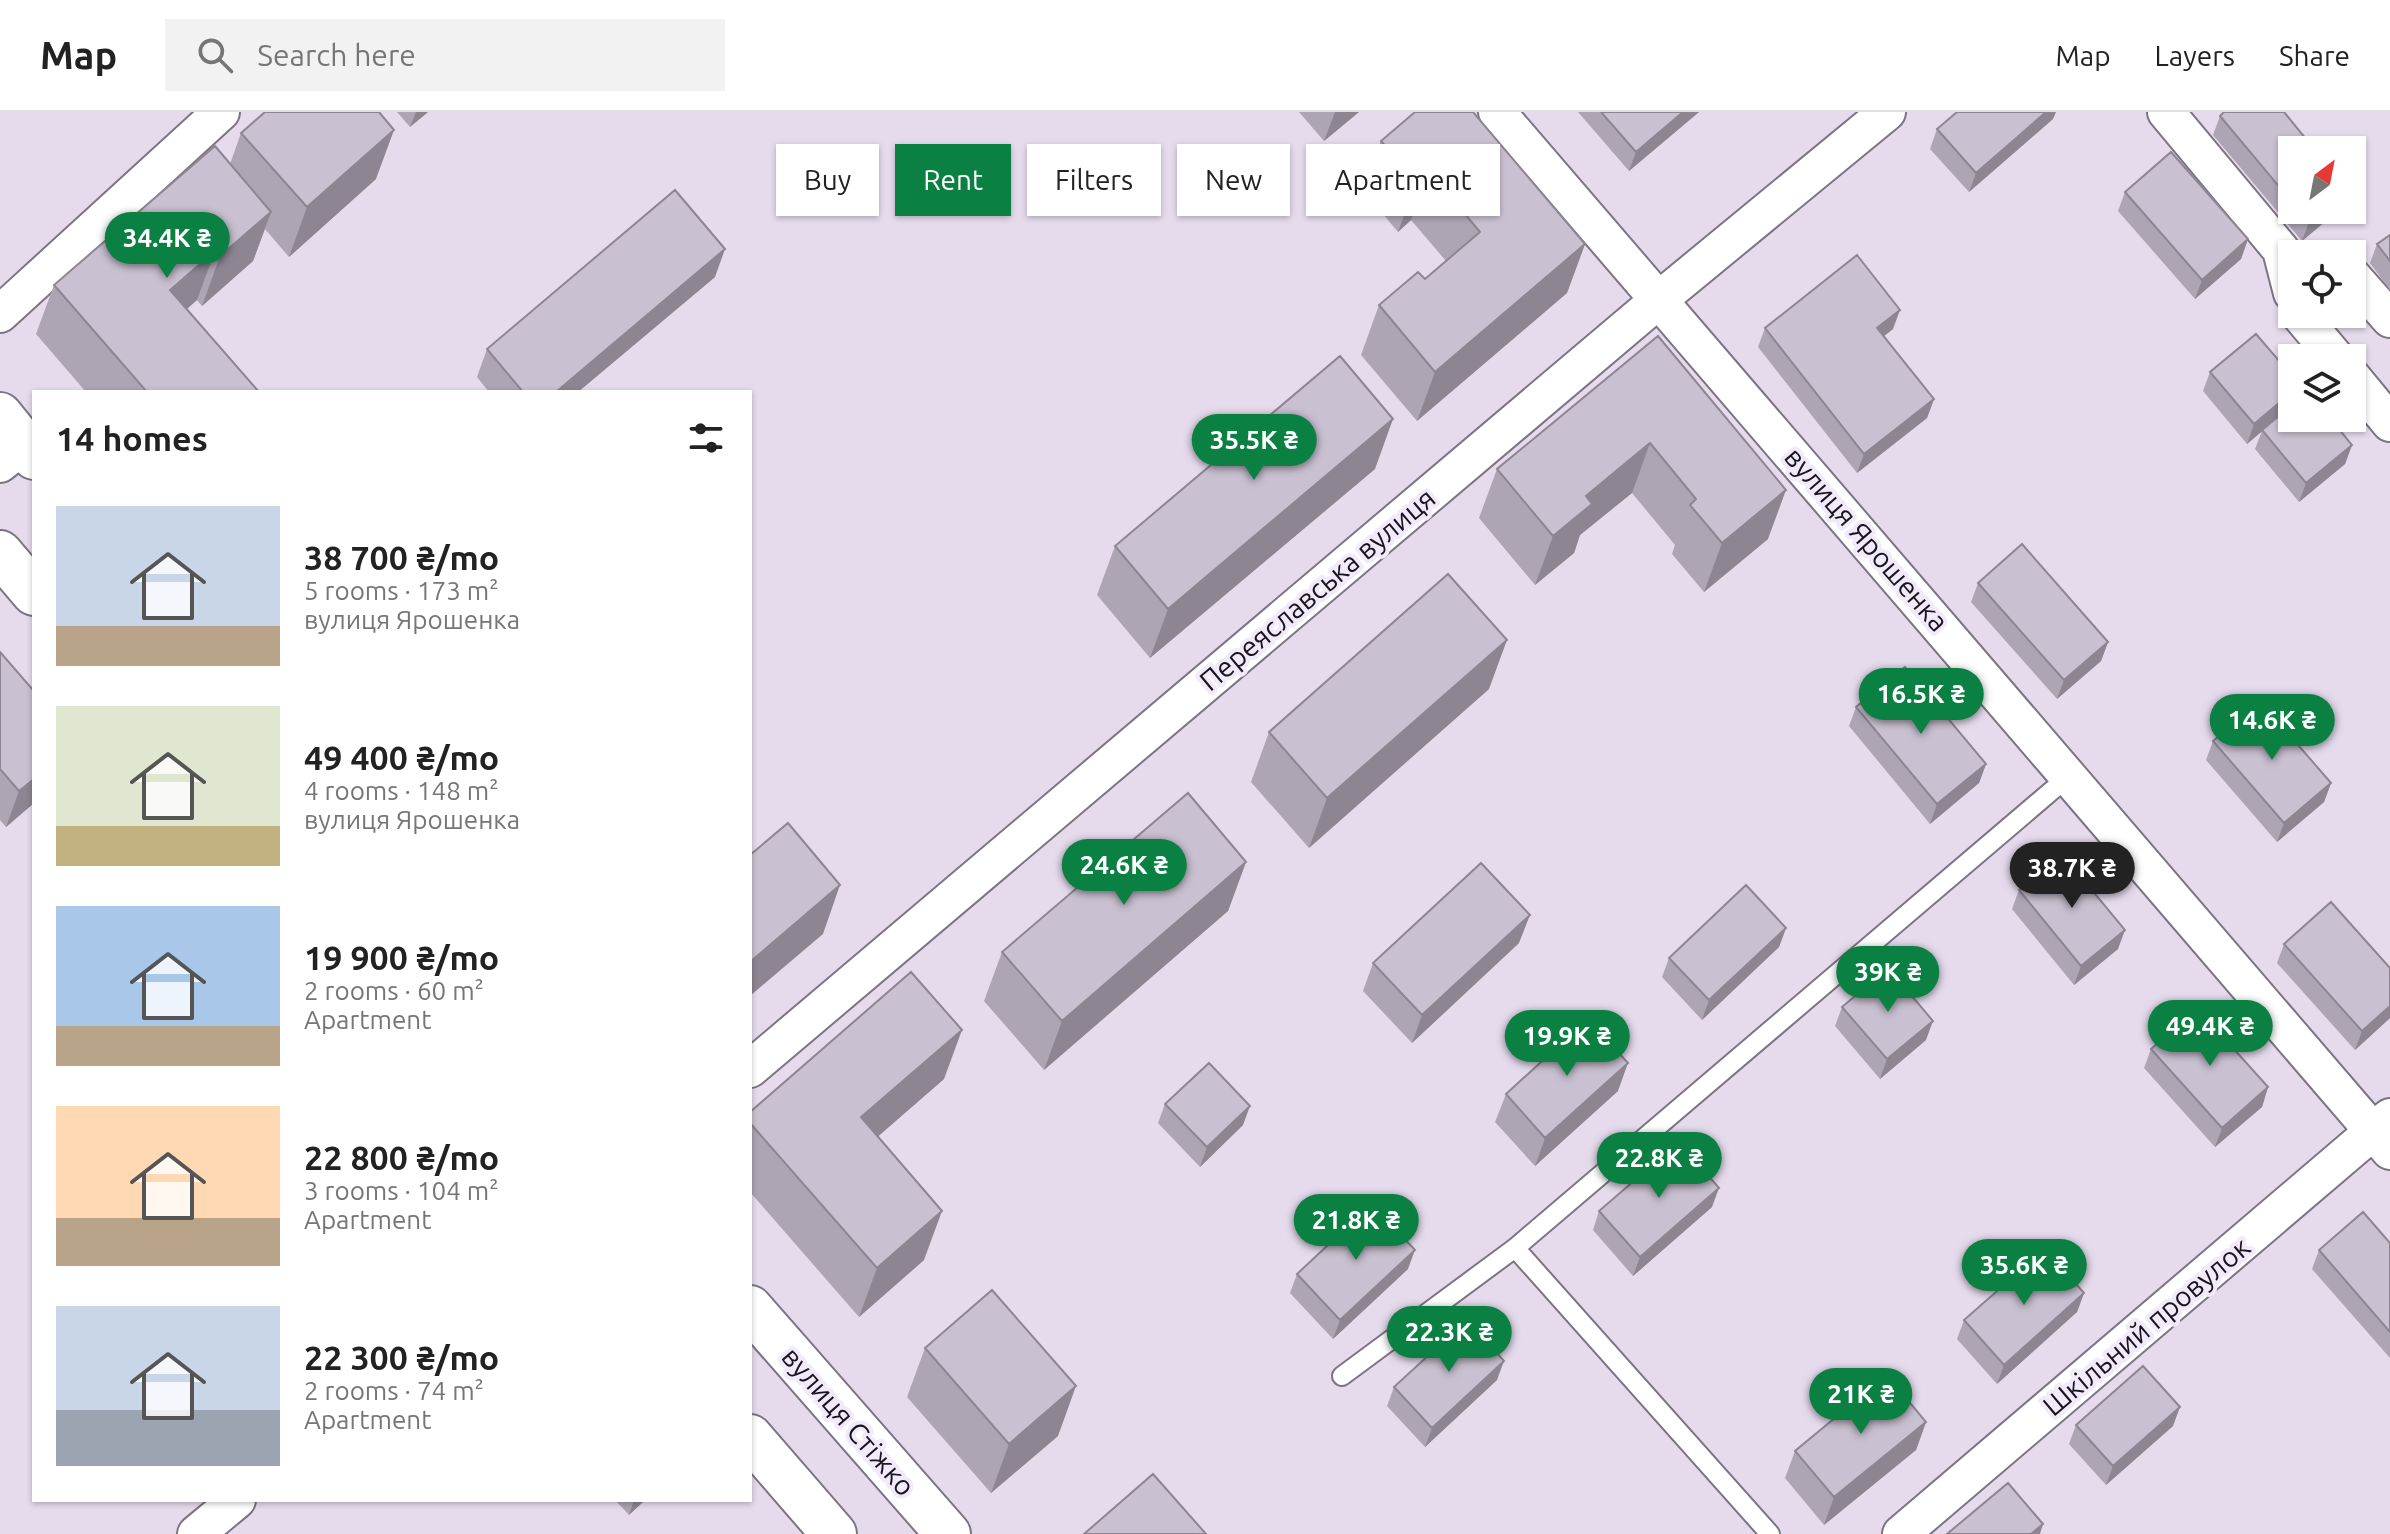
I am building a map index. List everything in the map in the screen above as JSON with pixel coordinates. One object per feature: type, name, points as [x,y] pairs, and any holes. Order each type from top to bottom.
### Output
[{"type":"street","points":[[0,314],[221,112]]},
{"type":"street","name":"вулиця Ярошенка","points":[[1497,112],[1661,298],[2069,776],[2385,1133]]},
{"type":"street","name":"Переяславська вулиця","points":[[752,1067],[1661,298],[1887,112]]},
{"type":"street","points":[[2166,112],[2278,243]]},
{"type":"street","points":[[2366,292],[2390,319]]},
{"type":"street","points":[[2311,328],[2324,344]]},
{"type":"street","points":[[2366,394],[2390,423]]},
{"type":"street","points":[[0,553],[32,591]]},
{"type":"street","name":"Шкільний провулок","points":[[1901,1534],[2385,1133]]},
{"type":"street","name":"вулиця Стіжко","points":[[752,1310],[948,1534]]},
{"type":"street","points":[[752,1439],[834,1534]]},
{"type":"street","points":[[196,1534],[235,1502]]},
{"type":"lane","points":[[1342,1376],[1515,1248],[2069,776]]},
{"type":"lane","points":[[1515,1248],[1770,1534]]},
{"type":"building","points":[[265,112],[379,112],[394,130],[307,207],[241,133]]},
{"type":"building","points":[[1415,112],[1473,112],[1585,244],[1435,372],[1379,305],[1418,272],[1425,279],[1480,232],[1467,216],[1500,216],[1500,144],[1384,144],[1381,141]]},
{"type":"building","points":[[1601,112],[1683,112],[1636,152]]},
{"type":"building","points":[[1957,112],[2046,112],[1976,173],[1937,129]]},
{"type":"building","points":[[2224,112],[2284,112],[2304,136],[2278,136],[2278,185],[2220,116]]},
{"type":"building","points":[[215,146],[271,212],[220,256],[215,251],[170,290],[257,390],[145,390],[54,285]]},
{"type":"building","points":[[2171,152],[2248,239],[2202,280],[2125,192]]},
{"type":"building","points":[[675,190],[725,249],[558,390],[521,390],[487,349]]},
{"type":"building","points":[[2390,235],[2390,261],[2377,244]]},
{"type":"building","points":[[1857,255],[1900,310],[1877,328],[1934,399],[1864,454],[1765,328]]},
{"type":"building","points":[[2256,334],[2278,360],[2278,404],[2254,424],[2210,372]]},
{"type":"building","points":[[1658,336],[1786,490],[1722,543],[1690,505],[1696,499],[1650,443],[1586,496],[1592,504],[1553,536],[1497,469]]},
{"type":"building","points":[[1340,356],[1393,419],[1168,609],[1115,546]]},
{"type":"building","points":[[2278,417],[2278,432],[2341,432],[2352,445],[2306,483],[2262,430]]},
{"type":"building","points":[[2022,544],[2108,642],[2064,680],[1978,583]]},
{"type":"building","points":[[1448,574],[1507,640],[1327,798],[1269,732]]},
{"type":"building","points":[[0,652],[32,689],[32,781],[19,791],[0,769]]},
{"type":"building","points":[[1905,667],[1986,764],[1937,804],[1856,707]]},
{"type":"building","points":[[2260,701],[2331,783],[2284,823],[2213,741]]},
{"type":"building","points":[[1188,793],[1246,862],[1062,1021],[1002,952]]},
{"type":"building","points":[[788,823],[840,885],[752,960],[752,853]]},
{"type":"building","points":[[2062,854],[2125,930],[2081,966],[2019,890]]},
{"type":"building","points":[[1481,863],[1530,915],[1422,1015],[1373,963]]},
{"type":"building","points":[[1746,885],[1786,928],[1709,1000],[1669,958]]},
{"type":"building","points":[[2331,902],[2390,968],[2390,1006],[2362,1031],[2284,944]]},
{"type":"building","points":[[1888,968],[1933,1021],[1887,1059],[1842,1007]]},
{"type":"building","points":[[911,972],[962,1030],[861,1117],[942,1211],[877,1268],[752,1125],[752,1110]]},
{"type":"building","points":[[2197,1008],[2268,1087],[2222,1128],[2151,1049]]},
{"type":"building","points":[[1588,1019],[1628,1063],[1545,1138],[1506,1094]]},
{"type":"building","points":[[1209,1063],[1250,1106],[1207,1147],[1165,1104]]},
{"type":"building","points":[[1679,1142],[1719,1188],[1640,1257],[1599,1211]]},
{"type":"building","points":[[1372,1204],[1415,1250],[1340,1320],[1297,1274]]},
{"type":"building","points":[[2363,1212],[2390,1243],[2390,1332],[2319,1250]]},
{"type":"building","points":[[2045,1249],[2084,1293],[2004,1365],[1964,1320]]},
{"type":"building","points":[[992,1290],[1076,1386],[1009,1444],[925,1348]]},
{"type":"building","points":[[1467,1320],[1504,1361],[1432,1428],[1394,1387]]},
{"type":"building","points":[[2143,1366],[2180,1407],[2113,1466],[2076,1425]]},
{"type":"building","points":[[1887,1375],[1926,1422],[1834,1497],[1795,1451]]},
{"type":"building","points":[[1153,1474],[1206,1534],[1084,1534]]},
{"type":"building","points":[[2008,1483],[2043,1524],[2031,1534],[1947,1534]]}]
